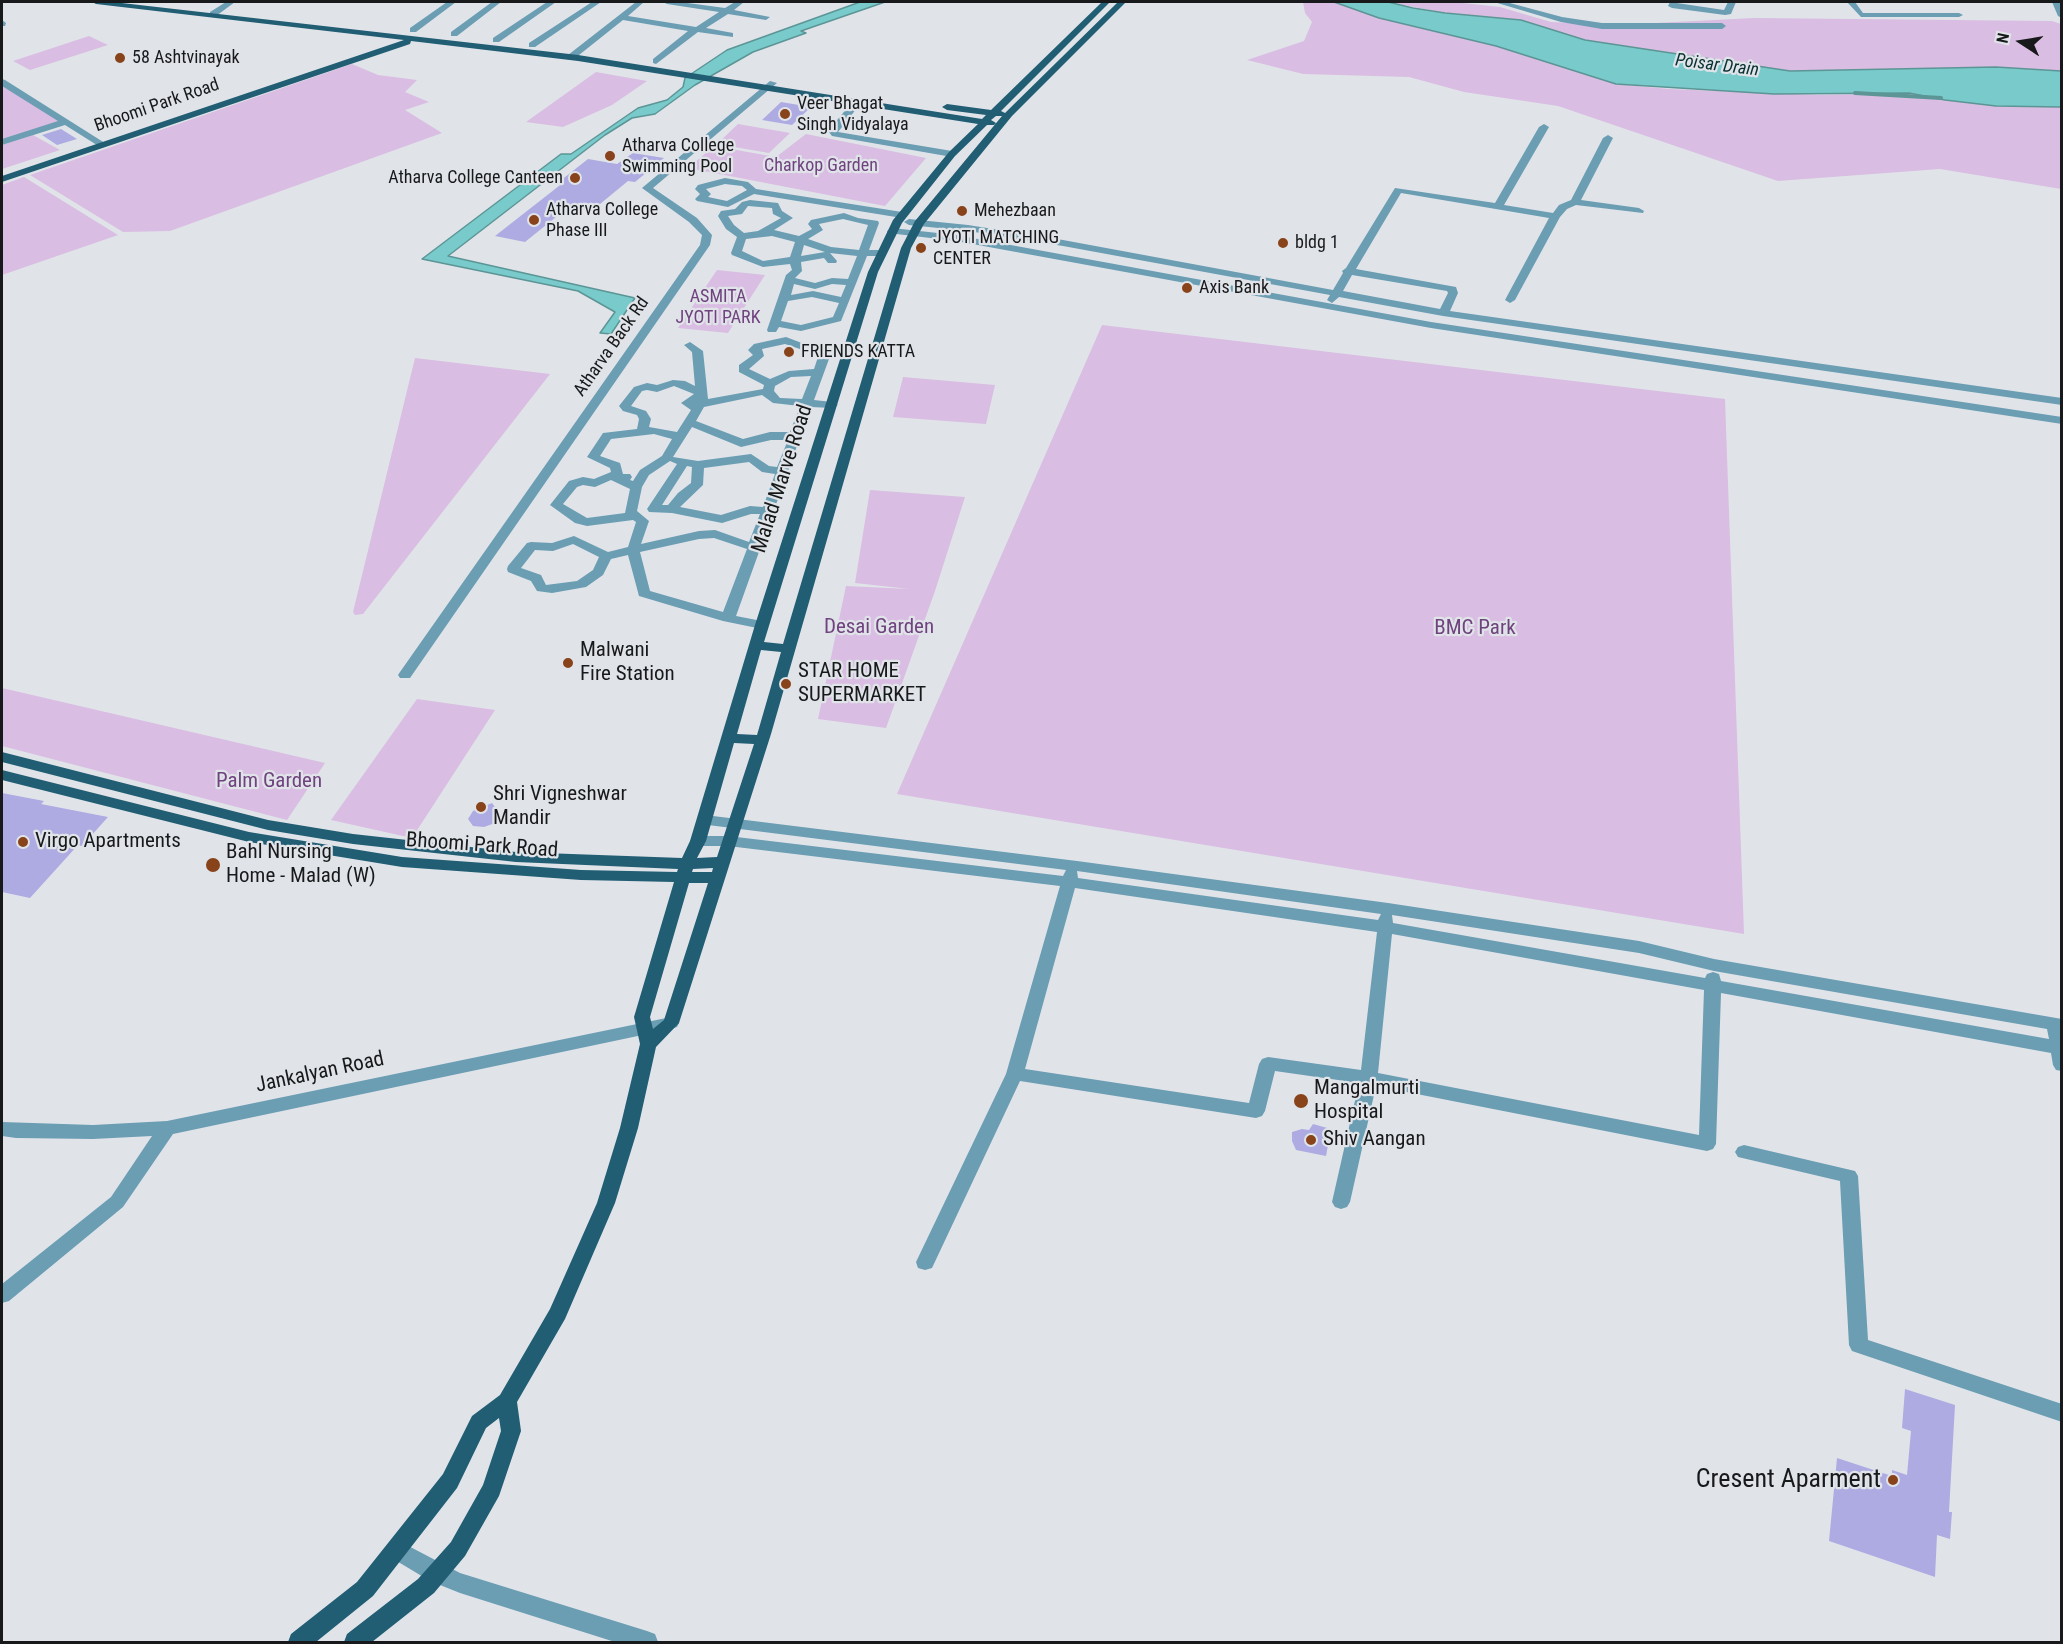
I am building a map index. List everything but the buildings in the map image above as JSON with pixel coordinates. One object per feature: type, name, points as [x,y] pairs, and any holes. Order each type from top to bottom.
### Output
[{"type":"main road","points":[[96,2],[213,14],[402,39],[413,35]]},
{"type":"main road","points":[[177,2],[413,35],[575,54],[770,86],[1009,114]]},
{"type":"main road","name":"Malad Marve Road","points":[[507,1401],[558,1313],[606,1203],[629,1128],[646,1035],[642,1017],[685,870],[705,820],[762,625],[873,272],[897,222],[952,154],[1106,2]]},
{"type":"main road","points":[[671,1023],[762,740],[906,248],[917,228],[1009,114],[1122,2]]},
{"type":"main road","name":"Bhoomi Park Road","points":[[2,177],[413,35],[425,32],[454,34]]},
{"type":"main road","points":[[454,34],[532,45],[575,54]]},
{"type":"main road","name":"Bhoomi Park Road","points":[[354,57],[402,39]]},
{"type":"main road","points":[[616,60],[656,61],[856,103],[1001,124]]},
{"type":"main road","points":[[756,645],[787,649]]},
{"type":"main road","points":[[729,738],[762,740]]},
{"type":"main road","points":[[2,757],[261,823],[411,845],[477,860]]},
{"type":"main road","points":[[6,776],[25,763]]},
{"type":"main road","points":[[60,790],[75,775]]},
{"type":"main road","name":"Bhoomi Park Road","points":[[6,776],[142,812],[249,837],[402,862],[477,860],[529,864],[581,875],[719,870]]},
{"type":"main road","points":[[142,812],[157,796]]},
{"type":"main road","points":[[191,824],[206,809]]},
{"type":"main road","points":[[249,837],[261,823]]},
{"type":"main road","points":[[322,849],[333,835]]},
{"type":"main road","points":[[402,862],[411,845]]},
{"type":"main road","points":[[299,1642],[365,1589],[450,1481],[479,1422],[507,1401],[511,1431],[492,1489],[458,1549],[432,1580],[355,1642]]},
{"type":"street","points":[[213,14],[231,2]]},
{"type":"street","points":[[413,35],[452,2]]},
{"type":"street","points":[[454,34],[497,2]]},
{"type":"street","points":[[496,40],[552,2]]},
{"type":"street","points":[[532,45],[597,2]]},
{"type":"street","points":[[575,54],[640,2]]},
{"type":"street","points":[[667,2],[692,3],[766,17]]},
{"type":"street","points":[[656,61],[689,33],[701,28],[740,2]]},
{"type":"street","points":[[1498,2],[1562,19],[1602,26],[1722,26]]},
{"type":"street","points":[[1674,2],[1672,6],[1725,13],[1728,12],[1729,2]]},
{"type":"street","points":[[1851,2],[1861,15],[1959,15]]},
{"type":"street","points":[[2056,2],[2061,14]]},
{"type":"street","points":[[621,17],[701,28],[730,35]]},
{"type":"street","points":[[2,82],[100,143]]},
{"type":"street","name":"Atharva Back Rd","points":[[405,675],[705,245],[707,235],[693,220],[647,188],[770,86]]},
{"type":"street","points":[[856,103],[832,131],[836,134],[952,154]]},
{"type":"street","points":[[2,142],[65,122]]},
{"type":"street","points":[[1498,207],[1544,127]]},
{"type":"street","points":[[1575,202],[1608,138]]},
{"type":"street","points":[[761,193],[728,204],[700,199],[706,194],[700,189],[701,187],[721,181],[745,184],[761,193],[880,211],[897,222],[917,228],[1330,304],[1431,325],[2061,421]]},
{"type":"street","points":[[1330,304],[1347,271],[1398,190],[1554,216]]},
{"type":"street","points":[[750,203],[761,193]]},
{"type":"street","points":[[761,193],[762,204]]},
{"type":"street","points":[[1510,300],[1542,244],[1554,216],[1563,207],[1575,202],[1640,211]]},
{"type":"street","points":[[764,232],[788,218],[777,212],[777,207],[774,205],[745,204],[738,212],[725,213],[723,216],[730,227],[742,236],[764,232],[785,235],[829,250],[882,253]]},
{"type":"street","points":[[776,323],[801,328],[837,319],[880,211]]},
{"type":"street","points":[[764,345],[776,323],[790,275],[797,271],[795,260],[800,240],[817,231],[813,224],[844,216],[856,222],[874,223]]},
{"type":"street","points":[[917,228],[968,228],[1336,292],[1443,313],[2061,402]]},
{"type":"street","points":[[742,236],[736,253],[750,257],[757,263],[826,255],[831,261],[858,265]]},
{"type":"street","points":[[1347,271],[1452,289],[1453,293],[1443,313]]},
{"type":"street","points":[[1212,284],[1220,272]]},
{"type":"street","points":[[790,280],[815,286],[832,281],[852,282]]},
{"type":"street","points":[[1286,297],[1294,285]]},
{"type":"street","points":[[784,299],[813,294],[827,300],[845,301]]},
{"type":"street","points":[[792,341],[801,328]]},
{"type":"street","points":[[728,618],[755,547],[794,436],[807,403],[819,372],[827,348],[806,348],[786,340],[754,350],[759,354],[745,365],[743,370],[769,388],[777,401],[807,403],[832,405]]},
{"type":"street","points":[[618,478],[644,473],[666,458],[700,402],[697,351],[690,345]]},
{"type":"street","points":[[1715,367],[1717,352]]},
{"type":"street","points":[[700,402],[769,388],[789,374],[819,372]]},
{"type":"street","points":[[642,431],[645,418],[642,413],[627,410],[625,405],[638,389],[647,386],[657,389],[673,383],[681,383],[700,402]]},
{"type":"street","points":[[689,422],[747,443],[771,436],[794,436]]},
{"type":"street","points":[[618,478],[616,466],[593,457],[607,436],[642,431],[669,433],[679,438]]},
{"type":"street","points":[[666,458],[698,465],[751,458],[766,470],[782,471]]},
{"type":"street","points":[[684,462],[653,510],[672,508],[722,519],[750,510],[768,511]]},
{"type":"street","points":[[672,508],[697,484],[698,465]]},
{"type":"street","points":[[633,516],[630,512],[636,487],[644,473]]},
{"type":"street","points":[[636,487],[611,476],[595,483],[583,481],[573,484],[556,505],[579,520],[588,522],[633,516],[643,521],[633,549],[644,593],[728,618],[762,625]]},
{"type":"street","points":[[588,522],[574,540],[553,547],[531,546],[513,569],[536,578],[542,588],[552,589],[581,584],[598,572],[606,556]]},
{"type":"street","points":[[574,540],[606,556],[699,535],[715,534],[755,547]]},
{"type":"street","points":[[705,820],[1071,874],[1384,927],[2060,1048]]},
{"type":"street","points":[[698,841],[729,841],[1071,874],[1388,909],[1639,946],[1714,965],[2058,1025],[2061,1065]]},
{"type":"street","points":[[925,1262],[1015,1074],[1071,874]]},
{"type":"street","points":[[1341,1202],[1369,1078],[1384,927],[1388,909]]},
{"type":"street","points":[[1015,1074],[1256,1111],[1268,1064],[1369,1078],[1707,1144],[1714,965]]},
{"type":"street","name":"Jankalyan Road","points":[[2,1129],[93,1132],[167,1128],[646,1035],[671,1023]]},
{"type":"street","points":[[2,1295],[117,1202],[167,1128]]},
{"type":"street","points":[[1744,1152],[1850,1176],[1859,1345],[2061,1413]]},
{"type":"street","points":[[397,1550],[432,1580],[647,1642]]},
{"type":"green space","points":[[1303,2],[1334,2],[1379,18],[1496,46],[1616,84],[1669,89],[1818,95],[1909,93],[1996,106],[2061,107],[2061,189],[1940,169],[1778,181],[1558,106],[1464,92],[1409,77],[1303,74],[1247,60],[1304,41],[1312,22],[1305,13]]},
{"type":"green space","points":[[1388,2],[1453,2],[1500,7],[1551,22],[1616,25],[1754,18],[2052,21],[2061,24],[2061,71],[1996,67],[1790,71],[1585,40],[1521,20],[1445,13]]},
{"type":"green space","points":[[89,36],[108,45],[30,70],[13,61]]},
{"type":"green space","points":[[352,64],[378,75],[417,80],[405,92],[429,102],[405,110],[442,133],[170,231],[123,232],[30,175]]},
{"type":"green space","points":[[596,72],[647,81],[612,105],[563,127],[526,122]]},
{"type":"green space","points":[[2,86],[63,121],[2,140]]},
{"type":"green space","points":[[738,124],[790,133],[769,153],[717,144]]},
{"type":"green space","name":"Charkop Garden","points":[[806,134],[926,158],[885,206],[688,168],[714,146],[776,157]]},
{"type":"green space","points":[[33,135],[60,150],[2,169],[2,145]]},
{"type":"green space","points":[[24,177],[118,235],[2,275],[2,185]]},
{"type":"green space","name":"ASMITA JYOTI PARK","points":[[717,270],[765,275],[728,333],[678,328]]},
{"type":"green space","name":"BMC Park","points":[[1102,325],[1725,399],[1744,934],[897,794]]},
{"type":"green space","points":[[415,358],[550,374],[363,614],[355,615],[353,612]]},
{"type":"green space","points":[[903,377],[995,385],[986,424],[893,417]]},
{"type":"green space","name":"Desai Garden","points":[[870,490],[965,497],[935,591],[886,728],[818,719],[846,586],[909,589],[855,583]]},
{"type":"green space","name":"Palm Garden","points":[[2,688],[325,763],[287,820],[2,746]]},
{"type":"green space","points":[[417,699],[495,710],[412,838],[331,820]]},
{"type":"water","points":[[860,2],[885,2],[801,31],[806,33],[753,52],[695,85],[655,114],[632,118],[605,135],[448,256],[635,298],[611,334],[600,333],[615,312],[578,291],[422,259],[561,154],[571,154],[638,108],[667,100],[683,87],[685,78],[727,50]]},
{"type":"water","points":[[1334,2],[1388,2],[1445,13],[1521,20],[1585,40],[1790,71],[1996,67],[2061,71],[2061,107],[1996,106],[1909,93],[1774,94],[1616,84],[1496,46],[1379,18]]},
{"type":"waterway","name":"Poisar Drain","points":[[1855,93],[1941,98]]},
{"type":"place","name":"58 Ashtvinayak","points":[[120,58]]},
{"type":"place","name":"Veer Bhagat Singh Vidyalaya","points":[[785,114]]},
{"type":"place","name":"Atharva College Swimming Pool","points":[[610,156]]},
{"type":"place","name":"Atharva College Canteen","points":[[575,178]]},
{"type":"place","name":"Mehezbaan","points":[[962,211]]},
{"type":"place","name":"Atharva College Phase III","points":[[534,220]]},
{"type":"place","name":"bldg 1","points":[[1283,243]]},
{"type":"place","name":"JYOTI MATCHING CENTER","points":[[921,248]]},
{"type":"place","name":"Axis Bank","points":[[1187,288]]},
{"type":"place","name":"FRIENDS KATTA","points":[[789,352]]},
{"type":"place","name":"Malwani Fire Station","points":[[568,663]]},
{"type":"place","name":"STAR HOME SUPERMARKET","points":[[786,684]]},
{"type":"place","name":"Shri Vigneshwar Mandir","points":[[481,807]]},
{"type":"place","name":"Virgo Apartments","points":[[23,842]]},
{"type":"place","name":"Bahl Nursing Home - Malad (W)","points":[[213,865]]},
{"type":"place","name":"Mangalmurti Hospital","points":[[1301,1101]]},
{"type":"place","name":"Shiv Aangan","points":[[1311,1140]]},
{"type":"place","name":"Cresent Aparment","points":[[1893,1480]]}]
